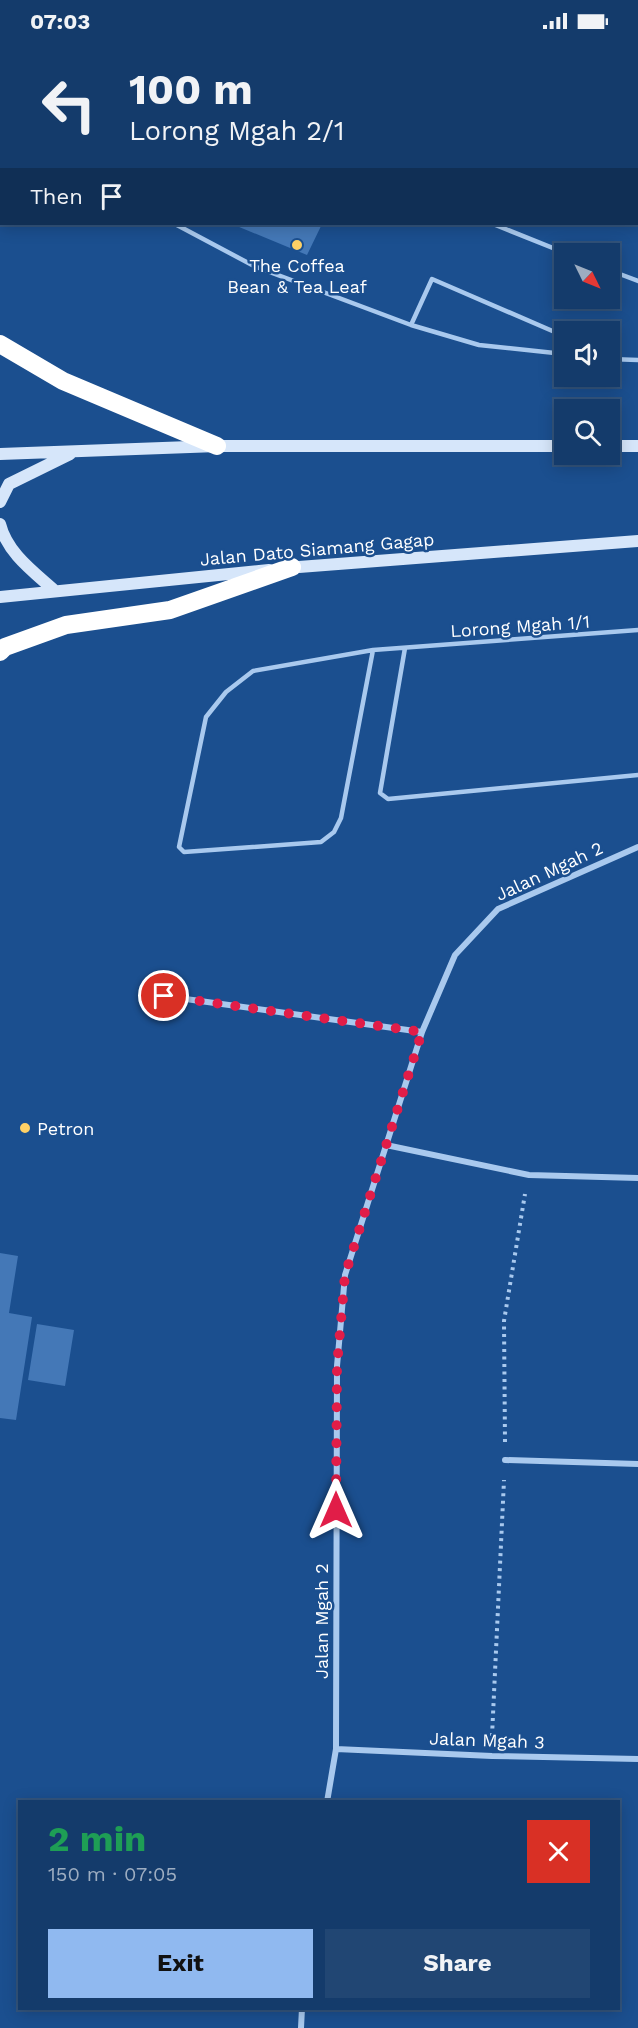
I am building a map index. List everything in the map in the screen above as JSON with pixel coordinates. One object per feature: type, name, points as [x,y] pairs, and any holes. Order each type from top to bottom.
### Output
[{"type":"highway","points":[[0,344],[63,381],[217,446]]},
{"type":"highway","points":[[0,652],[5,647],[66,625],[170,610],[292,567]]},
{"type":"main road","points":[[0,454],[217,446],[554,446]]},
{"type":"main road","points":[[620,446],[638,446]]},
{"type":"main road","points":[[0,502],[9,484],[76,451]]},
{"type":"main road","points":[[0,524],[3,538],[18,556],[55,591]]},
{"type":"main road","name":"Jalan Dato Siamang Gagap","points":[[0,597],[292,567],[638,541]]},
{"type":"street","name":"Jalan Mgah 2","points":[[327,1800],[336,1749],[337,1366],[345,1275],[422,1032],[456,956],[498,909],[638,847]]},
{"type":"street","points":[[164,996],[422,1032]]},
{"type":"street","points":[[386,1145],[529,1175],[635,1178]]},
{"type":"street","points":[[505,1460],[638,1464]]},
{"type":"street","name":"Jalan Mgah 3","points":[[336,1749],[492,1756],[638,1759]]},
{"type":"street","points":[[301,2028],[302,2010]]},
{"type":"lane","points":[[177,225],[254,266],[411,325],[479,345],[554,353]]},
{"type":"lane","points":[[496,225],[554,248]]},
{"type":"lane","points":[[620,274],[638,281]]},
{"type":"lane","points":[[411,325],[432,279],[554,332]]},
{"type":"lane","points":[[620,360],[638,360]]},
{"type":"lane","name":"Lorong Mgah 1/1","points":[[374,650],[341,818],[334,832],[321,842],[184,852],[179,847],[206,717],[226,692],[253,671],[374,650],[638,630]]},
{"type":"lane","points":[[405,648],[380,793],[388,799],[638,775]]},
{"type":"building","name":"The Coffea Bean & Tea Leaf","points":[[234,225],[322,225],[307,255]]},
{"type":"building","points":[[0,1253],[18,1256],[9,1313],[32,1317],[16,1420],[0,1418]]},
{"type":"building","points":[[37,1324],[74,1330],[65,1386],[28,1380]]},
{"type":"place","name":"The Coffea Bean & Tea Leaf","points":[[297,245]]},
{"type":"place","name":"Petron","points":[[25,1128]]},
{"type":"route","points":[[164,996],[422,1032],[345,1275],[337,1366],[336,1510]]}]
